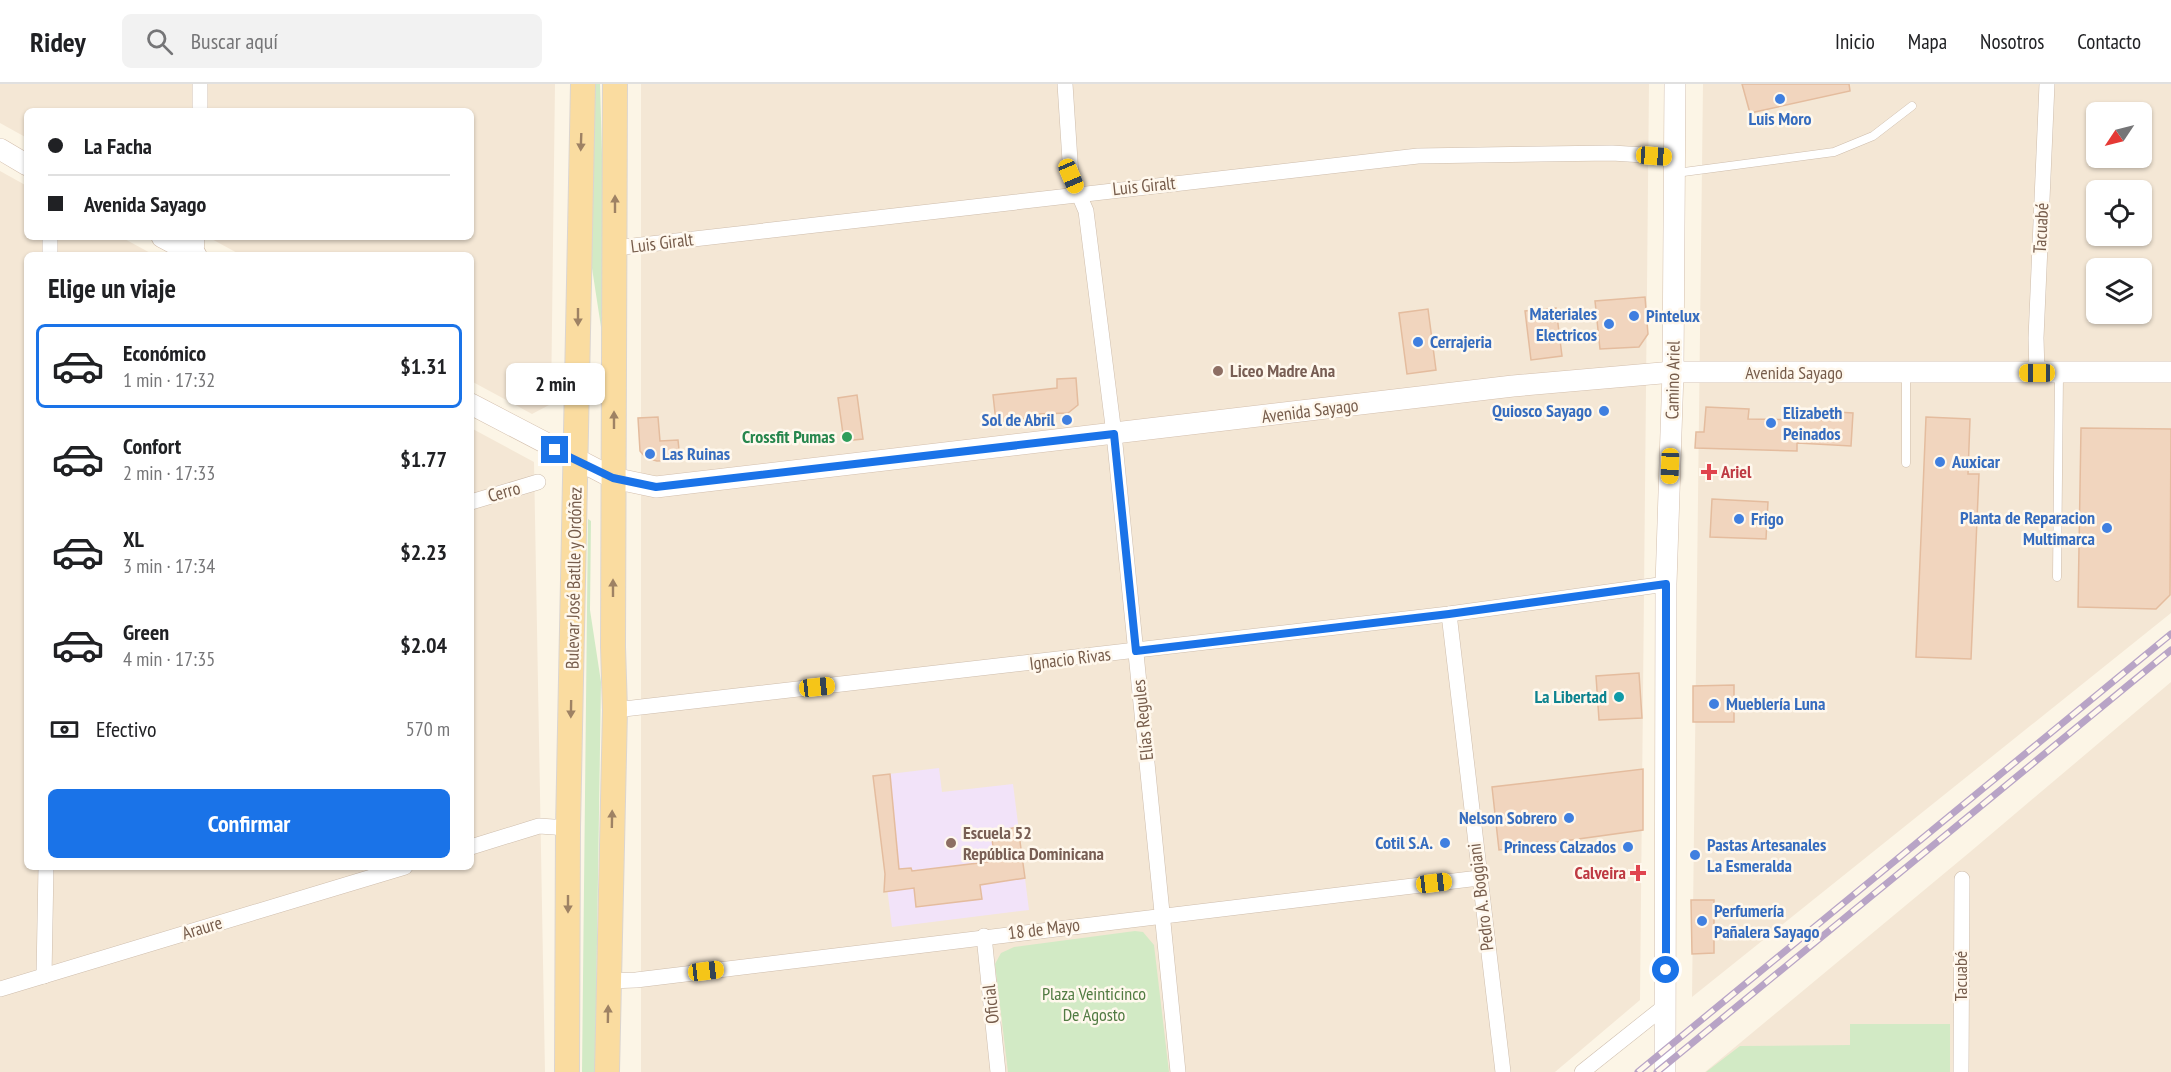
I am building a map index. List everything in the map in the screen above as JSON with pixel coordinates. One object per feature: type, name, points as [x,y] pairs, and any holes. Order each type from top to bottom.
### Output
[{"type":"main road","name":"Bulevar José Batlle y Ordóñez","points":[[567,1072],[568,828],[583,84]]},
{"type":"main road","name":"Bulevar José Batlle y Ordóñez","points":[[607,1072],[615,711],[613,478],[615,84]]},
{"type":"street","points":[[200,84],[200,108]]},
{"type":"street","name":"Elías Regules","points":[[1065,84],[1071,176],[1086,211],[1114,434],[1178,1072]]},
{"type":"street","name":"Camino Ariel","points":[[1665,1072],[1666,584],[1673,372],[1675,84]]},
{"type":"street","name":"Tacuabé","points":[[2037,373],[2036,338],[2047,84]]},
{"type":"street","points":[[0,149],[24,163]]},
{"type":"street","name":"Luis Giralt","points":[[615,248],[1418,156],[1612,153],[1675,165]]},
{"type":"street","points":[[168,240],[190,252]]},
{"type":"street","name":"Avenida Sayago","points":[[474,406],[576,461],[613,478],[656,487],[1513,387],[1673,372],[2171,372]]},
{"type":"street","name":"Cerro","points":[[474,501],[538,482]]},
{"type":"street","name":"Ignacio Rivas","points":[[615,711],[1449,614],[1666,584]]},
{"type":"street","name":"Pedro A. Boggiani","points":[[1449,614],[1503,1072]]},
{"type":"street","points":[[474,846],[539,826],[568,828]]},
{"type":"street","points":[[44,976],[46,870]]},
{"type":"street","name":"Araure","points":[[0,989],[395,870]]},
{"type":"street","name":"18 de Mayo","points":[[609,981],[1479,878]]},
{"type":"street","name":"Tacuabé","points":[[1960,1072],[1962,879]]},
{"type":"street","name":"Oficial","points":[[984,936],[998,1072]]},
{"type":"street","points":[[1582,1072],[1665,1006]]},
{"type":"lane","points":[[1675,165],[1834,152],[1873,136],[1912,106]]},
{"type":"lane","points":[[1906,373],[1906,463]]},
{"type":"lane","points":[[2057,577],[2059,373]]},
{"type":"shaded area","points":[[0,84],[555,84],[551,404],[532,414],[474,383],[474,252],[236,252],[214,240],[474,240],[474,108],[24,108],[24,136],[0,123]]},
{"type":"shaded area","points":[[641,84],[1649,84],[1640,1000],[1555,1072],[641,1072]]},
{"type":"shaded area","points":[[1703,84],[2171,84],[2171,613],[1692,997]]},
{"type":"shaded area","points":[[0,171],[24,184],[24,240],[126,240],[148,252],[24,252],[24,870],[474,870],[474,430],[534,462],[545,1072],[0,1072]]},
{"type":"shaded area","points":[[2171,682],[2171,1072],[1705,1072],[1970,852]]},
{"type":"shaded area","name":"Escuela 52 República Dominicana","points":[[939,768],[942,792],[1013,784],[1029,910],[892,927],[873,776]]},
{"type":"green space","points":[[593,84],[600,84],[603,189],[601,432],[601,327],[590,255]]},
{"type":"green space","points":[[588,519],[591,521],[590,610],[601,682],[595,1072],[582,1072]]},
{"type":"green space","name":"Plaza Veinticinco De Agosto","points":[[1135,931],[1143,932],[1154,945],[1169,1072],[1008,1072],[995,964],[1001,953],[1014,947]]},
{"type":"green space","points":[[1850,1024],[1950,1024],[1950,1072],[1706,1072],[1740,1046],[1850,1045]]},
{"type":"building","name":"Luis Moro","points":[[1742,84],[1849,84],[1850,91],[1750,113]]},
{"type":"building","points":[[1645,297],[1648,334],[1639,347],[1600,349],[1595,301]]},
{"type":"building","points":[[1556,308],[1562,356],[1531,360],[1525,311]]},
{"type":"building","name":"Cerrajeria","points":[[1428,309],[1436,370],[1407,374],[1399,313]]},
{"type":"building","points":[[1076,378],[1078,405],[1068,413],[1037,414],[1037,417],[996,422],[993,395],[1057,388],[1057,379]]},
{"type":"building","points":[[857,395],[863,439],[844,441],[838,398]]},
{"type":"building","points":[[1706,407],[1749,409],[1748,419],[1821,420],[1821,411],[1853,413],[1851,446],[1797,443],[1797,451],[1695,448],[1696,432],[1704,432]]},
{"type":"building","points":[[658,417],[660,441],[678,440],[680,460],[657,461],[646,458],[640,451],[638,418]]},
{"type":"building","points":[[1926,417],[1970,419],[1968,474],[1979,474],[1971,659],[1916,657]]},
{"type":"building","points":[[2081,428],[2171,429],[2170,595],[2156,609],[2078,607]]},
{"type":"building","name":"Frigo","points":[[1712,499],[1768,502],[1766,539],[1710,537]]},
{"type":"building","name":"La Libertad","points":[[1639,673],[1642,718],[1599,720],[1596,676]]},
{"type":"building","name":"Mueblería Luna","points":[[1734,685],[1734,722],[1693,722],[1693,686]]},
{"type":"building","name":"Nelson Sobrero","points":[[1643,769],[1643,830],[1499,850],[1492,787]]},
{"type":"building","points":[[890,774],[899,869],[911,868],[912,871],[995,861],[991,832],[1018,827],[1025,878],[980,885],[982,899],[916,907],[914,888],[884,892],[885,874],[873,776]]},
{"type":"building","points":[[1691,900],[1714,900],[1714,953],[1692,954]]},
{"type":"railway","points":[[1638,1072],[2171,634]]},
{"type":"railway","points":[[1657,1072],[2171,650]]},
{"type":"place","name":"Luis Moro","points":[[1780,99]]},
{"type":"place","name":"Pintelux","points":[[1634,316]]},
{"type":"place","name":"Materiales Electricos","points":[[1609,324]]},
{"type":"place","name":"Cerrajeria","points":[[1418,342]]},
{"type":"place","name":"Liceo Madre Ana","points":[[1218,371]]},
{"type":"place","name":"Quiosco Sayago","points":[[1604,411]]},
{"type":"place","name":"Sol de Abril","points":[[1067,420]]},
{"type":"place","name":"Elizabeth Peinados","points":[[1771,423]]},
{"type":"place","name":"Crossfit Pumas","points":[[847,437]]},
{"type":"place","name":"Las Ruinas","points":[[650,454]]},
{"type":"place","name":"Auxicar","points":[[1940,462]]},
{"type":"place","name":"Ariel","points":[[1709,472]]},
{"type":"place","name":"Frigo","points":[[1739,519]]},
{"type":"place","name":"Planta de Reparacion Multimarca","points":[[2107,528]]},
{"type":"place","name":"La Libertad","points":[[1619,697]]},
{"type":"place","name":"Mueblería Luna","points":[[1714,704]]},
{"type":"place","name":"Nelson Sobrero","points":[[1569,818]]},
{"type":"place","name":"Escuela 52 República Dominicana","points":[[951,843]]},
{"type":"place","name":"Cotil S.A.","points":[[1445,843]]},
{"type":"place","name":"Princess Calzados","points":[[1628,847]]},
{"type":"place","name":"Pastas Artesanales La Esmeralda","points":[[1695,855]]},
{"type":"place","name":"Calveira","points":[[1638,873]]},
{"type":"place","name":"Perfumería Pañalera Sayago","points":[[1702,921]]},
{"type":"route","points":[[555,450],[613,478],[656,487],[1114,434],[1136,651],[1449,614],[1666,584],[1666,970]]}]
